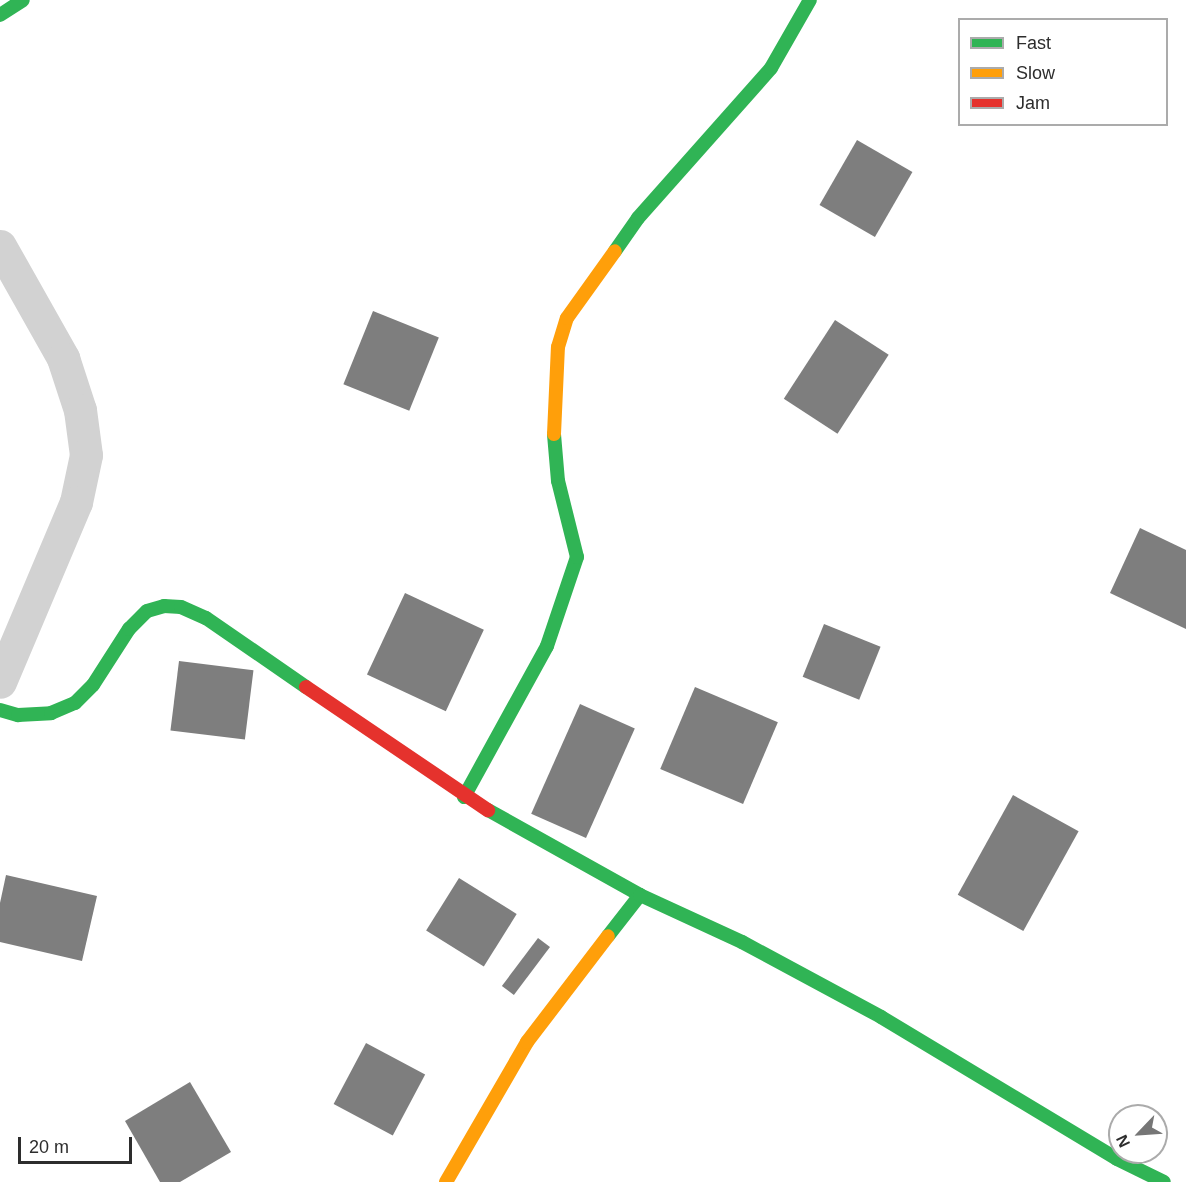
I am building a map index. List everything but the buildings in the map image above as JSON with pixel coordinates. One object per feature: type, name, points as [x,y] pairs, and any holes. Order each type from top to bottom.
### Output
[{"type":"street","points":[[0,15],[23,0]]},
{"type":"street","points":[[464,797],[547,646],[577,557],[558,481],[553,414],[558,347],[567,318],[638,218],[771,68],[810,0]]},
{"type":"street","points":[[0,246],[63,358],[80,410],[86,455],[76,502],[0,682]]},
{"type":"street","points":[[0,710],[18,715],[51,713],[75,704],[93,685],[129,629],[147,611],[164,606],[181,607],[206,618],[464,797],[640,896],[742,942],[881,1017],[1117,1159],[1164,1182]]},
{"type":"street","points":[[446,1182],[527,1042],[640,896]]},
{"type":"traffic: fast","points":[[0,15],[23,0]]},
{"type":"traffic: fast","points":[[615,251],[638,218],[771,68],[810,0]]},
{"type":"traffic: fast","points":[[464,797],[547,646],[577,557],[558,481],[554,434]]},
{"type":"traffic: fast","points":[[0,710],[18,715],[51,713],[75,703],[93,685],[129,629],[147,611],[164,606],[181,607],[206,618],[306,687]]},
{"type":"traffic: fast","points":[[488,810],[640,895]]},
{"type":"traffic: fast","points":[[608,936],[640,895],[742,942],[881,1017],[1117,1159],[1164,1182]]},
{"type":"traffic: slow","points":[[554,434],[558,347],[567,318],[615,251]]},
{"type":"traffic: slow","points":[[446,1182],[527,1042],[608,936]]},
{"type":"traffic: jam","points":[[306,687],[488,810]]}]
